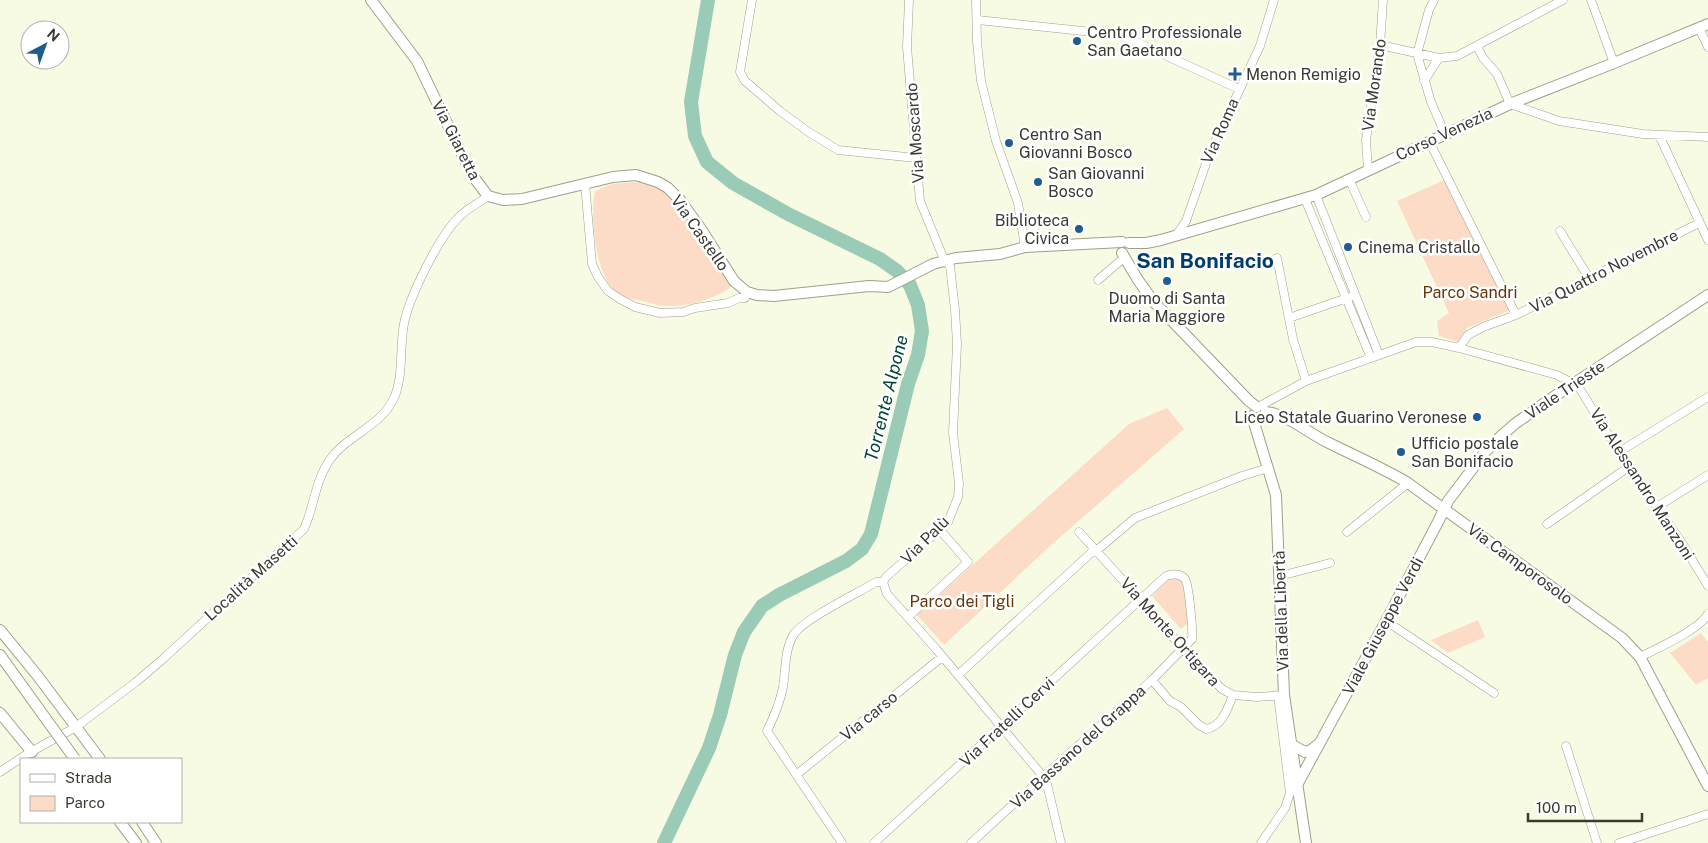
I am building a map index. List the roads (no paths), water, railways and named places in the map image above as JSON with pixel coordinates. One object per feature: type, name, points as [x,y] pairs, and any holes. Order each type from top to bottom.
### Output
[{"type":"street","name":"Via Giaretta","points":[[371,0],[416,61],[472,175],[488,196],[503,200],[522,200],[585,184]]},
{"type":"street","points":[[752,0],[740,72],[745,82],[793,121],[838,150],[916,158]]},
{"type":"street","name":"Via Moscardo","points":[[909,0],[908,46],[920,201],[943,257],[946,260]]},
{"type":"street","points":[[976,0],[978,20],[977,42],[981,81],[996,141],[1018,203],[1025,247]]},
{"type":"street","name":"Via Roma","points":[[1177,234],[1186,222],[1209,155],[1239,89],[1251,68],[1274,0]]},
{"type":"street","name":"Via Morando","points":[[1368,170],[1366,140],[1380,45],[1383,0]]},
{"type":"street","points":[[1434,0],[1426,19],[1417,54],[1431,102],[1445,134]]},
{"type":"street","points":[[1380,45],[1439,58],[1457,56],[1563,0]]},
{"type":"street","points":[[1591,0],[1614,63]]},
{"type":"street","points":[[978,20],[1121,35],[1239,89]]},
{"type":"street","points":[[1703,26],[1708,47]]},
{"type":"street","name":"Corso Venezia","points":[[1125,251],[1146,243],[1316,195],[1510,104],[1703,26]]},
{"type":"street","points":[[1477,46],[1483,58],[1496,74],[1510,104],[1559,121],[1643,134],[1708,137]]},
{"type":"street","points":[[1424,81],[1439,58]]},
{"type":"street","points":[[1659,135],[1708,240]]},
{"type":"street","points":[[1429,141],[1516,315]]},
{"type":"street","name":"Via Castello","points":[[585,184],[614,177],[636,175],[658,182],[668,188],[680,200],[702,229],[734,281],[747,292]]},
{"type":"street","points":[[1349,179],[1366,216]]},
{"type":"street","points":[[585,184],[592,264],[598,277],[608,290],[620,300],[634,307],[660,313],[683,312],[694,308],[728,303],[739,298],[746,298],[747,292],[757,295],[774,296],[869,286],[888,287],[922,269],[946,260],[1000,254],[1025,247],[1098,244],[1125,251],[1098,280]]},
{"type":"street","points":[[1316,195],[1337,253],[1379,355]]},
{"type":"street","name":"Località Masetti","points":[[22,758],[76,727],[136,682],[304,529],[309,518],[318,483],[329,461],[337,452],[385,412],[394,398],[402,330],[408,306],[432,257],[442,239],[460,216],[488,196]]},
{"type":"street","points":[[1305,199],[1371,358]]},
{"type":"street","name":"Via Quattro Novembre","points":[[1459,348],[1468,335],[1483,327],[1516,315],[1700,223]]},
{"type":"street","points":[[1560,231],[1589,278]]},
{"type":"street","name":"Via Camporosolo","points":[[1125,251],[1133,273],[1153,302],[1258,410],[1280,415],[1327,442],[1389,472],[1444,508],[1622,638],[1640,658],[1708,786]]},
{"type":"street","points":[[1329,256],[1337,253]]},
{"type":"street","points":[[1277,258],[1289,318],[1306,381]]},
{"type":"street","name":"Via Palù","points":[[796,775],[767,731],[783,687],[789,646],[794,635],[813,619],[876,582],[883,582],[886,577],[948,522],[958,497],[959,483],[953,433],[956,344],[955,310],[950,266],[946,260]]},
{"type":"street","points":[[1289,318],[1354,295]]},
{"type":"street","name":"Viale Trieste","points":[[1444,508],[1462,480],[1502,435],[1573,383],[1708,295]]},
{"type":"street","points":[[1258,410],[1271,399],[1306,381],[1416,342],[1432,342],[1459,348],[1557,375],[1573,383]]},
{"type":"street","name":"Via Alessandro Manzoni","points":[[1573,383],[1578,386],[1682,543],[1708,586]]},
{"type":"street","points":[[1620,452],[1708,397]]},
{"type":"street","name":"Via della Libertà","points":[[1258,410],[1259,439],[1276,495],[1280,576],[1281,696],[1292,745],[1294,789],[1306,843]]},
{"type":"street","points":[[1547,524],[1630,466]]},
{"type":"street","points":[[958,674],[1092,552],[1096,551],[1135,518],[1242,476],[1268,468]]},
{"type":"street","points":[[1657,507],[1708,475]]},
{"type":"street","points":[[1347,532],[1408,484]]},
{"type":"street","name":"Viale Giuseppe Verdi","points":[[1294,789],[1386,621],[1444,508]]},
{"type":"street","points":[[908,617],[968,562],[940,530]]},
{"type":"street","name":"Via Monte Ortigara","points":[[1080,532],[1183,649],[1222,690],[1233,695],[1281,696]]},
{"type":"street","points":[[1280,576],[1330,563]]},
{"type":"street","name":"Via Fratelli Cervi","points":[[874,843],[1140,599],[1166,576],[1171,574],[1178,574],[1184,578],[1187,584],[1193,635],[1192,639],[1183,649]]},
{"type":"street","points":[[883,582],[887,594],[958,674],[1046,780],[1061,843]]},
{"type":"street","points":[[1640,658],[1707,619]]},
{"type":"street","points":[[1386,621],[1494,693]]},
{"type":"street","points":[[0,630],[37,674],[99,758]]},
{"type":"street","name":"Via Bassano del Grappa","points":[[972,843],[1152,680],[1183,649]]},
{"type":"street","points":[[0,655],[74,758]]},
{"type":"street","name":"Via carso","points":[[796,775],[942,657]]},
{"type":"street","points":[[1152,680],[1170,701],[1181,707],[1199,725],[1206,729],[1216,726],[1228,709],[1233,695]]},
{"type":"street","points":[[1281,696],[1292,760],[1320,743]]},
{"type":"street","points":[[0,713],[32,752]]},
{"type":"street","points":[[1292,745],[1305,752]]},
{"type":"street","points":[[1566,746],[1597,843]]},
{"type":"street","name":"Località Masetti","points":[[0,772],[20,760]]},
{"type":"street","points":[[796,775],[842,843]]},
{"type":"street","points":[[1261,843],[1285,808],[1294,789]]},
{"type":"street","points":[[1619,843],[1708,814]]},
{"type":"street","points":[[121,823],[136,843]]},
{"type":"street","points":[[143,823],[156,843]]},
{"type":"waterway","name":"Torrente Alpone","points":[[664,843],[709,748],[720,715],[735,655],[744,632],[762,606],[779,595],[846,561],[862,549],[871,534],[908,384],[918,355],[922,331],[918,305],[910,285],[897,271],[880,259],[788,214],[733,183],[707,162],[695,136],[691,102],[708,0]]},
{"type":"place","name":"Centro Professionale San Gaetano","points":[[1077,41]]},
{"type":"place","name":"Menon Remigio","points":[[1235,74]]},
{"type":"place","name":"Centro San Giovanni Bosco","points":[[1009,143]]},
{"type":"place","name":"San Giovanni Bosco","points":[[1038,182]]},
{"type":"place","name":"Biblioteca Civica","points":[[1079,229]]},
{"type":"place","name":"Cinema Cristallo","points":[[1348,247]]},
{"type":"place","name":"Duomo di Santa Maria Maggiore","points":[[1167,281]]},
{"type":"place","name":"Liceo Statale Guarino Veronese","points":[[1477,417]]},
{"type":"place","name":"Ufficio postale San Bonifacio","points":[[1401,452]]},
{"type":"district","name":"San Bonifacio","points":[[1205,260]]},
{"type":"park label","name":"Parco Sandri","points":[[1470,292]]},
{"type":"park label","name":"Parco dei Tigli","points":[[962,601]]}]
